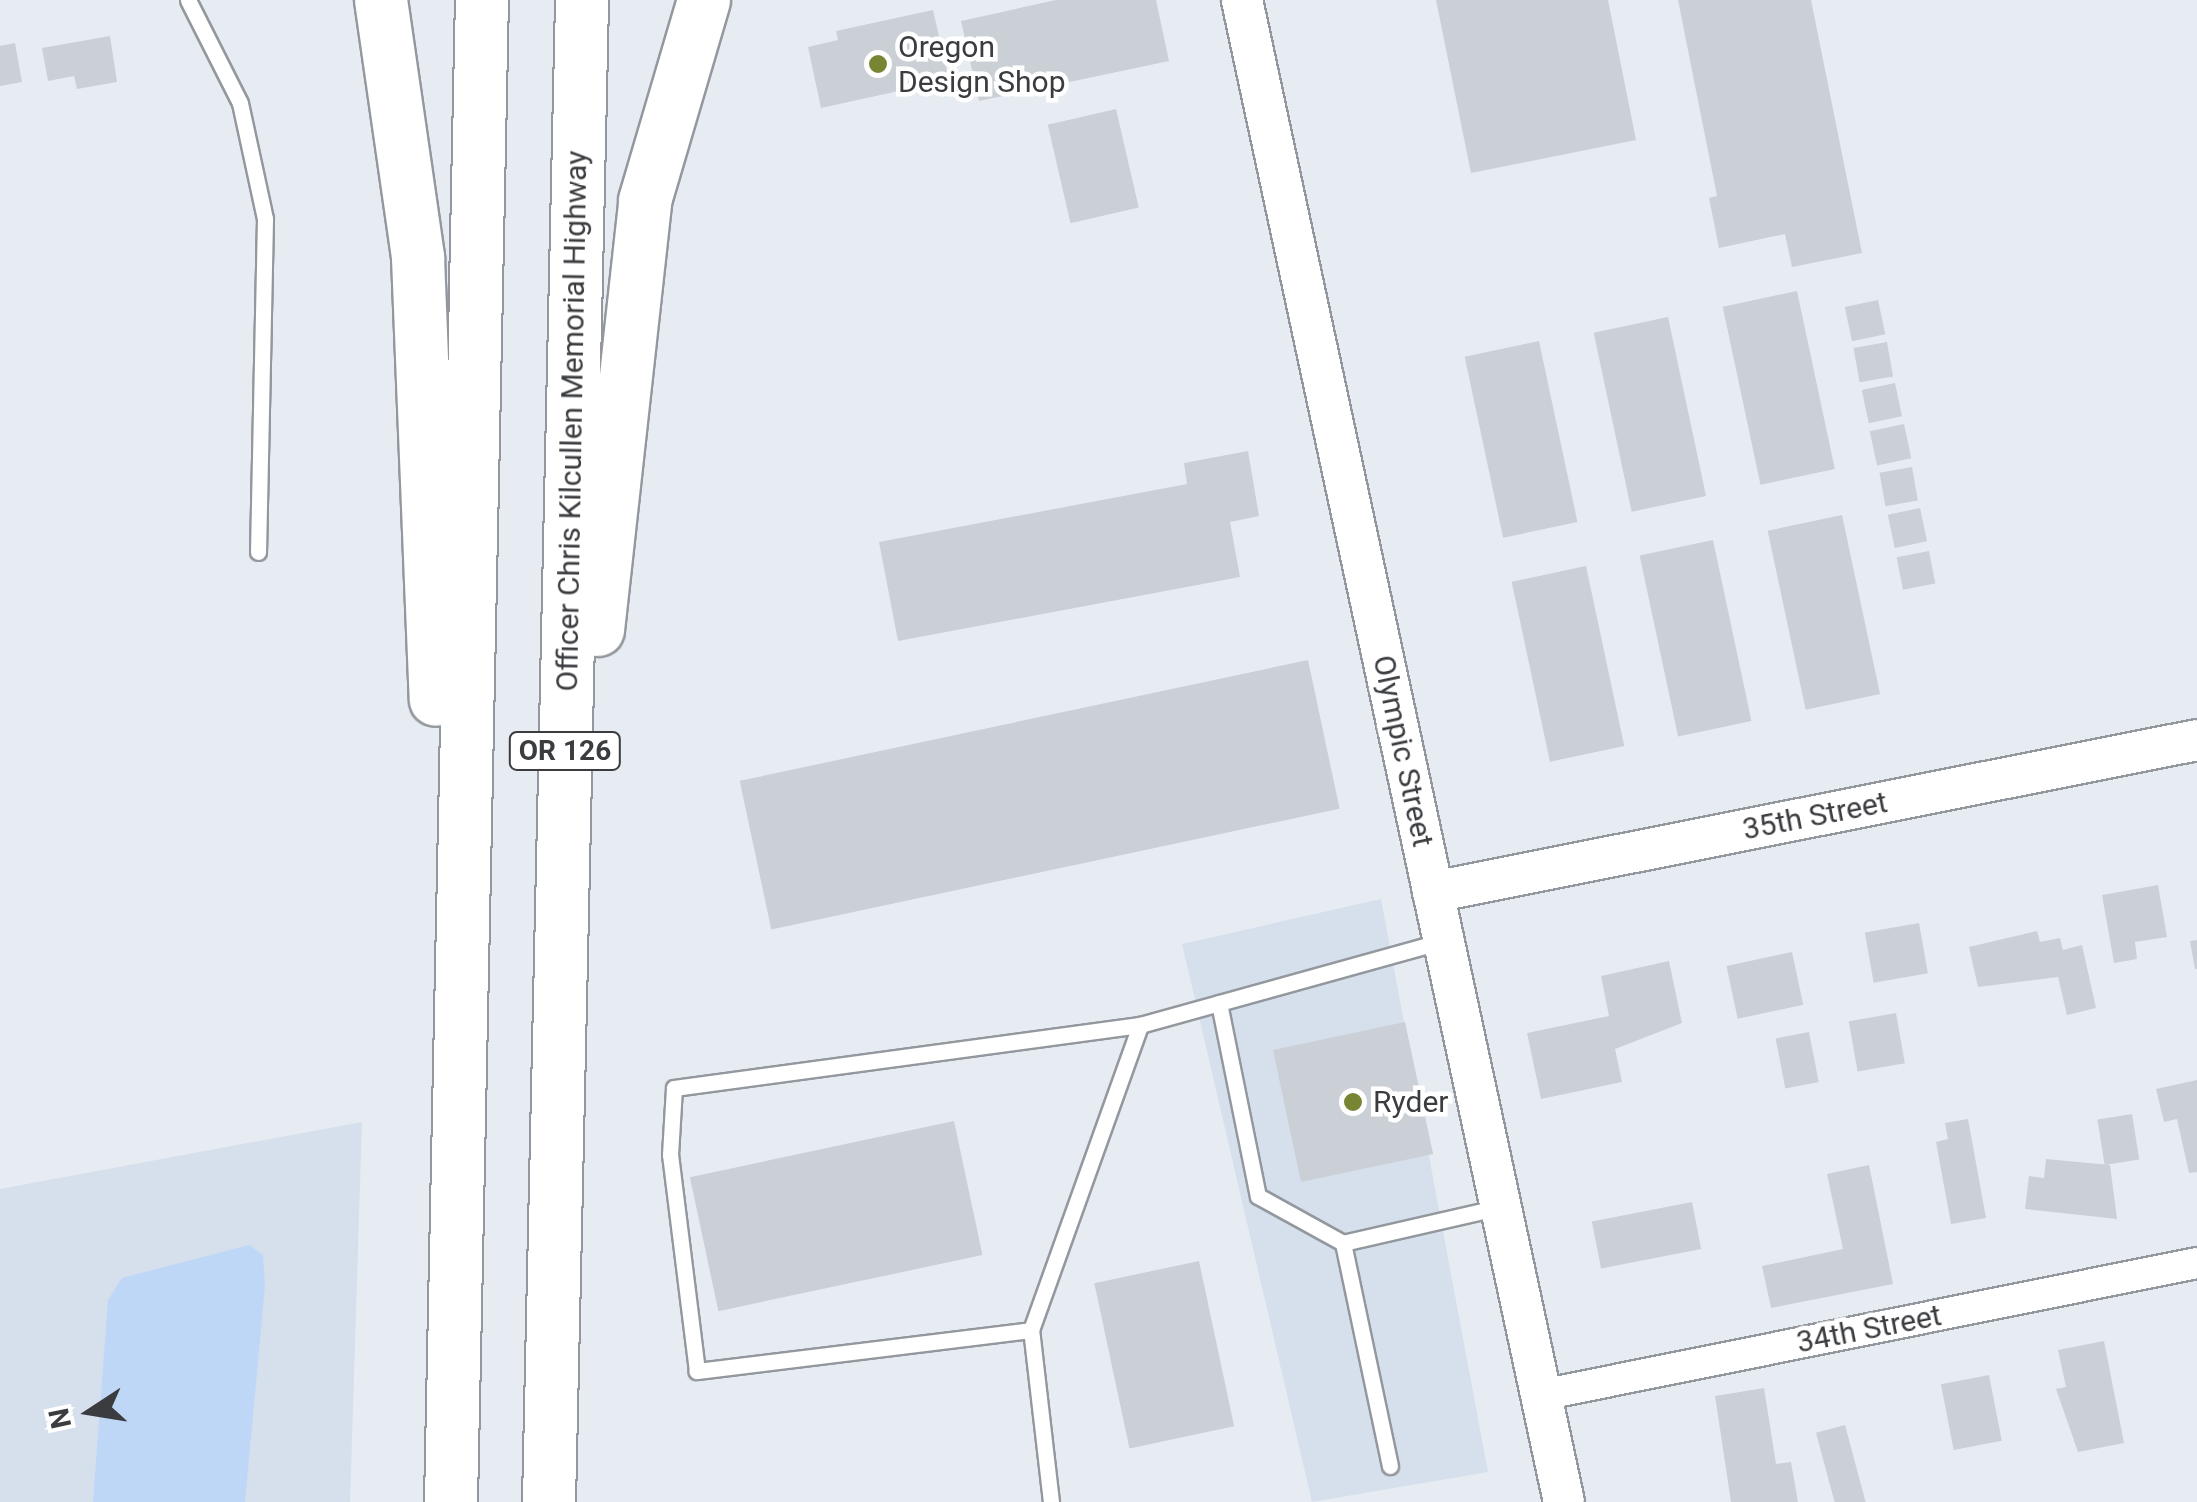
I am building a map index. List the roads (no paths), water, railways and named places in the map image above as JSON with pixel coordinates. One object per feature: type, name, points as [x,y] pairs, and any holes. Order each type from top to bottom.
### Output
[{"type":"highway","points":[[381,0],[418,258],[458,1120]]},
{"type":"highway","name":"OR 126","points":[[451,1502],[482,0]]},
{"type":"highway","name":"Officer Chris Kilcullen Memorial Highway","points":[[549,1502],[582,0]]},
{"type":"highway","points":[[560,979],[645,201],[704,0]]},
{"type":"main road","name":"Olympic Street","points":[[1242,0],[1564,1502]]},
{"type":"main road","name":"35th Street","points":[[1433,892],[2197,740]]},
{"type":"street","name":"34th Street","points":[[1541,1395],[2197,1263]]},
{"type":"lane","points":[[188,0],[240,103],[265,219],[258,552]]},
{"type":"lane","points":[[1030,1330],[698,1371],[670,1155],[674,1088],[1140,1025],[1443,941]]},
{"type":"lane","points":[[1219,1003],[1258,1196],[1344,1243],[1500,1207]]},
{"type":"lane","points":[[1050,1502],[1030,1330],[1140,1025]]},
{"type":"lane","points":[[1344,1243],[1390,1466]]},
{"type":"water","points":[[249,1245],[263,1255],[265,1286],[245,1502],[93,1502],[108,1300],[122,1278]]},
{"type":"place","name":"Oregon Design Shop","points":[[878,64]]},
{"type":"place","name":"Ryder","points":[[1353,1102]]}]
